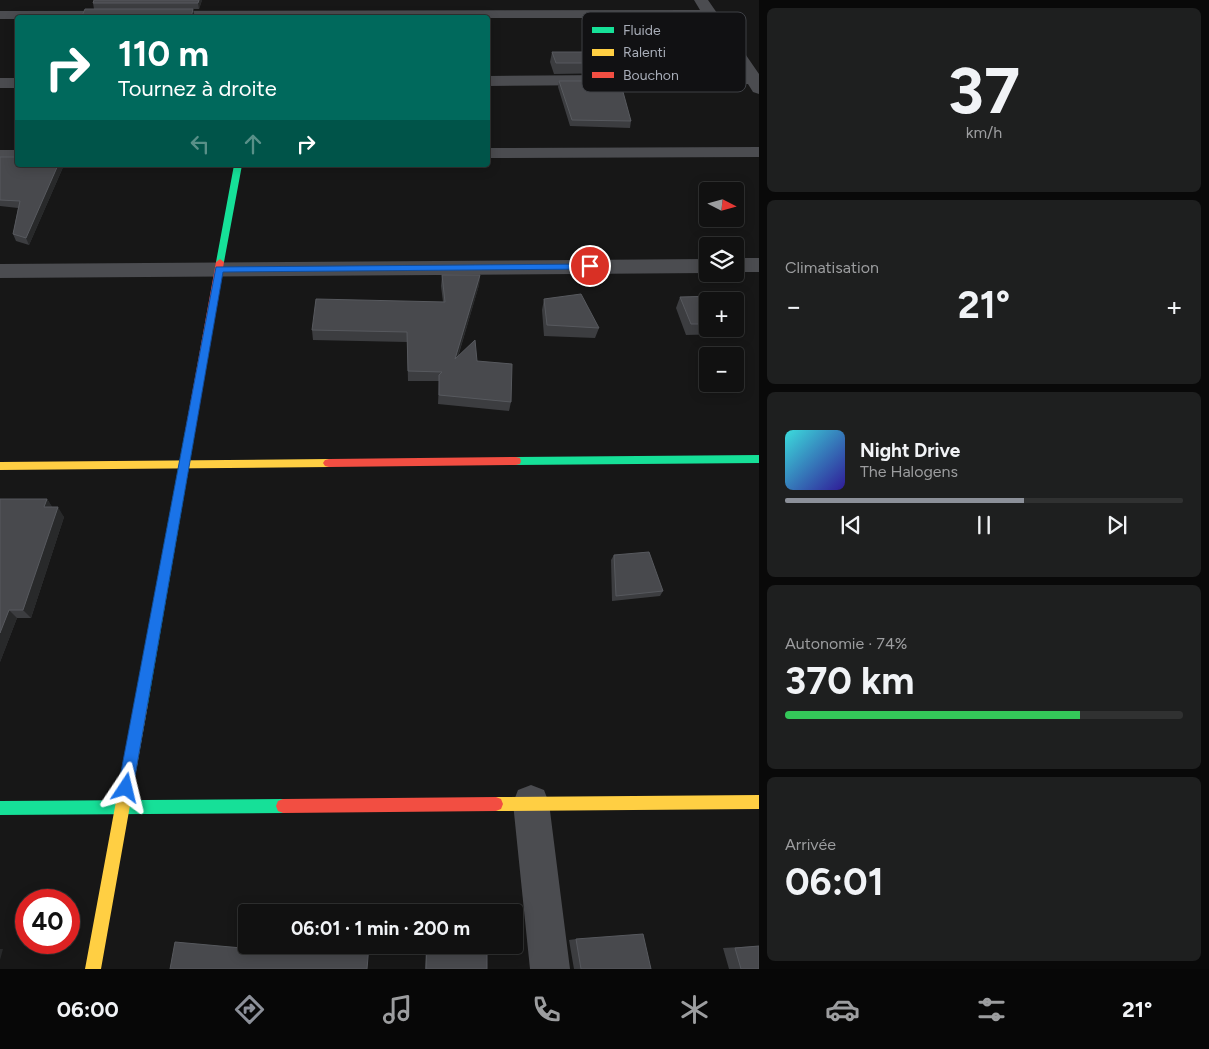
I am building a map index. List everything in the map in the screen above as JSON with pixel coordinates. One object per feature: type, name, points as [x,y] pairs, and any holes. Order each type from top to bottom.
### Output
[{"type":"street","points":[[700,0],[709,12]]},
{"type":"street","points":[[0,15],[266,11],[582,13]]},
{"type":"street","points":[[746,67],[757,83]]},
{"type":"street","points":[[490,81],[582,82]]},
{"type":"street","points":[[0,83],[15,83]]},
{"type":"street","points":[[490,153],[759,152]]},
{"type":"street","points":[[0,156],[15,156]]},
{"type":"street","points":[[93,969],[238,167]]},
{"type":"street","points":[[744,265],[759,265]]},
{"type":"street","points":[[0,271],[699,266]]},
{"type":"street","points":[[0,466],[759,459]]},
{"type":"street","points":[[0,808],[759,802]]},
{"type":"street","points":[[531,803],[550,969]]},
{"type":"building","points":[[94,0],[199,0],[198,3],[93,3]]},
{"type":"building","points":[[85,9],[193,9],[192,15],[82,15]]},
{"type":"building","points":[[552,52],[582,52],[582,63],[556,63]]},
{"type":"building","points":[[559,81],[582,81],[582,92],[623,92],[631,121],[572,120]]},
{"type":"building","points":[[0,157],[15,157],[15,167],[57,167],[26,238],[13,234],[20,201],[0,200]]},
{"type":"building","points":[[442,275],[480,275],[455,359],[475,340],[477,361],[512,364],[511,402],[439,395],[439,375],[442,372],[408,371],[407,332],[312,330],[316,299],[445,302]]},
{"type":"building","points":[[581,294],[599,328],[547,325],[544,299]]},
{"type":"building","points":[[699,296],[699,324],[691,324],[680,297]]},
{"type":"building","points":[[0,499],[47,499],[44,507],[58,507],[23,610],[9,610],[0,633]]},
{"type":"building","points":[[649,552],[663,591],[616,596],[614,555]]},
{"type":"building","points":[[643,934],[651,969],[581,969],[576,939]]},
{"type":"building","points":[[175,942],[238,948],[238,954],[368,954],[367,969],[170,969]]},
{"type":"building","points":[[759,946],[759,969],[741,969],[735,948]]},
{"type":"building","points":[[427,954],[487,954],[487,969],[426,969]]},
{"type":"traffic: fast","points":[[220,262],[238,167]]},
{"type":"traffic: fast","points":[[141,704],[190,432]]},
{"type":"traffic: fast","points":[[516,461],[759,459]]},
{"type":"traffic: fast","points":[[0,808],[283,806]]},
{"type":"traffic: slow","points":[[0,466],[329,463]]},
{"type":"traffic: slow","points":[[93,969],[141,704]]},
{"type":"traffic: slow","points":[[496,804],[759,802]]},
{"type":"traffic: jam","points":[[190,432],[220,262]]},
{"type":"traffic: jam","points":[[329,463],[516,461]]},
{"type":"traffic: jam","points":[[283,806],[496,804]]},
{"type":"route","points":[[126,788],[219,269],[590,266]]}]
